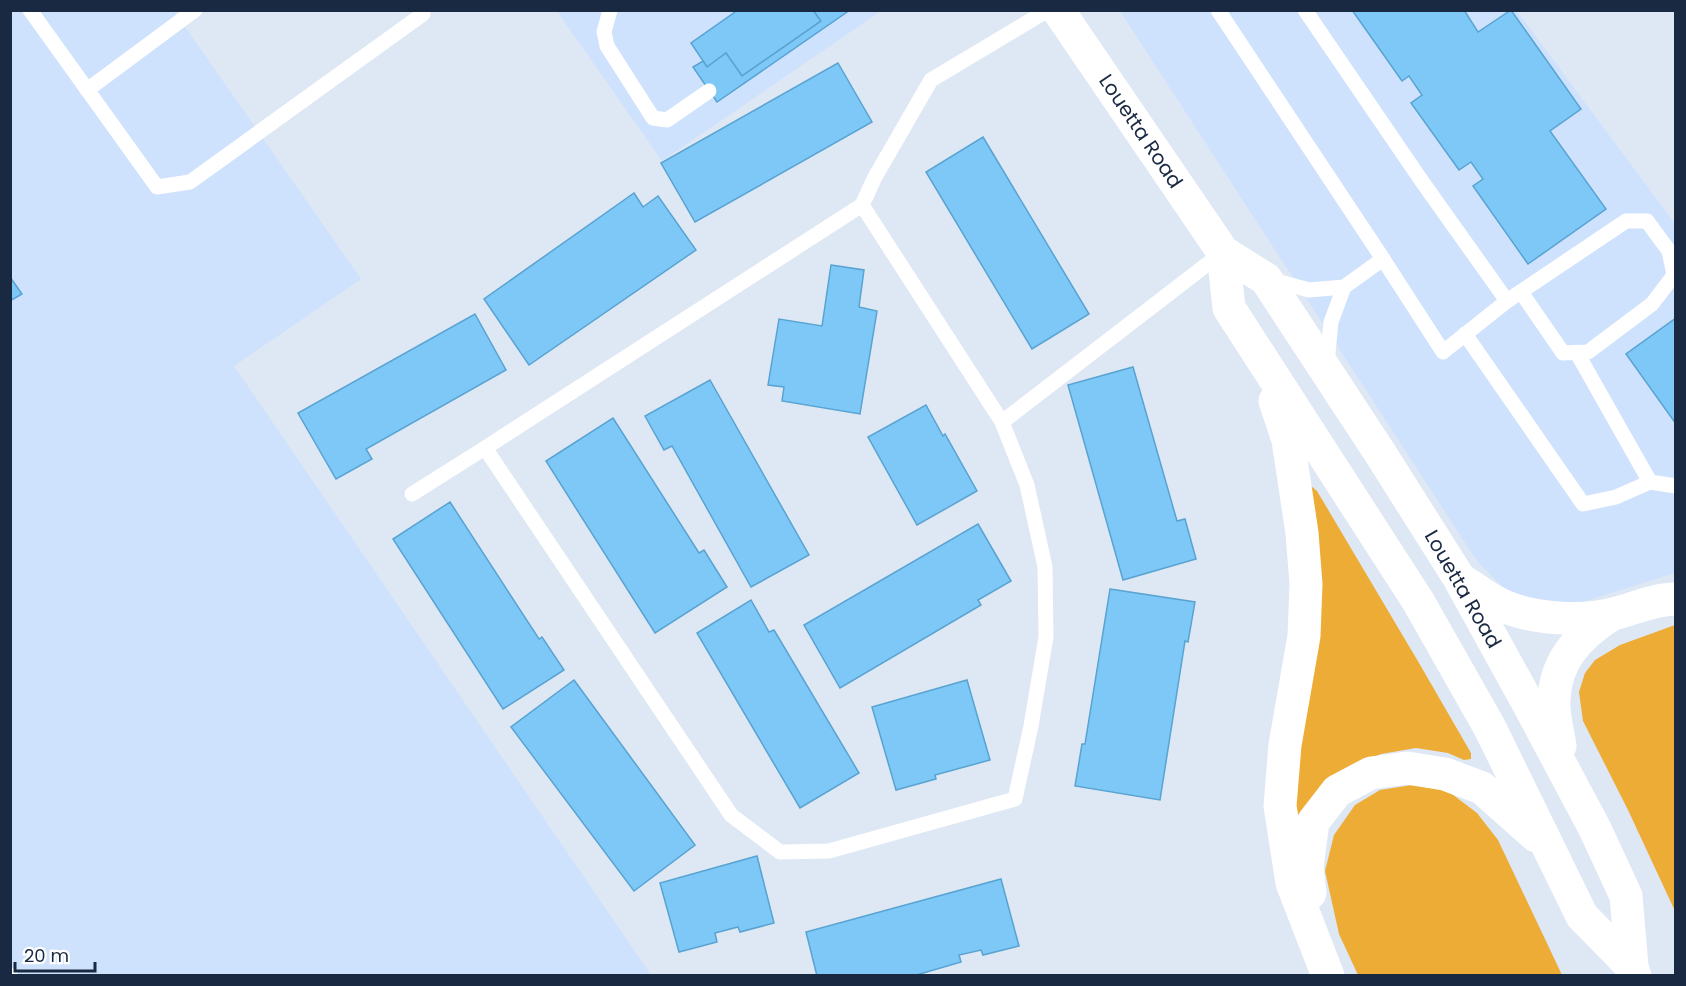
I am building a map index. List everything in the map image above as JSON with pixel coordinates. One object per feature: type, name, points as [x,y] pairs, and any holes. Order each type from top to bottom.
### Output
[{"type":"main road","name":"Louetta Road","points":[[1058,10],[1223,252],[1266,279],[1459,578],[1595,829],[1626,896],[1634,971]]},
{"type":"main road","name":"Louetta Road","points":[[1223,252],[1229,308],[1418,601],[1490,728],[1582,916],[1634,971]]},
{"type":"main road","points":[[1258,353],[1288,440],[1302,533],[1306,584],[1304,636],[1285,745],[1280,806],[1292,883],[1322,962]]},
{"type":"main road","points":[[1459,578],[1504,607],[1534,615],[1565,618],[1611,615]]},
{"type":"main road","points":[[1563,769],[1554,700],[1560,669],[1574,644],[1590,628],[1611,615],[1645,604],[1676,598]]},
{"type":"main road","points":[[1322,962],[1307,867],[1313,822],[1337,791],[1371,773],[1407,768],[1445,774],[1482,788],[1549,849]]},
{"type":"lane","points":[[30,10],[157,187],[190,182],[423,14],[421,10]]},
{"type":"lane","points":[[87,90],[195,10]]},
{"type":"lane","points":[[610,10],[604,33],[607,46],[653,118],[667,120],[710,91]]},
{"type":"lane","points":[[412,494],[862,205],[890,150],[931,80],[1048,10]]},
{"type":"lane","points":[[1218,10],[1443,352],[1507,300],[1626,221],[1647,221],[1669,251],[1674,276],[1652,304],[1588,352],[1563,353],[1521,292]]},
{"type":"lane","points":[[1305,10],[1421,180],[1507,300]]},
{"type":"lane","points":[[485,448],[731,815],[780,852],[829,851],[1015,799],[1031,726],[1046,637],[1045,567],[1027,485],[1002,422],[862,205]]},
{"type":"lane","points":[[1002,422],[1223,252]]},
{"type":"lane","points":[[1266,279],[1309,290],[1344,287],[1383,260]]},
{"type":"lane","points":[[1326,371],[1331,322],[1344,287]]},
{"type":"lane","points":[[1465,334],[1582,504],[1616,497],[1650,482],[1676,486]]},
{"type":"lane","points":[[1577,353],[1650,482]]},
{"type":"shaded area","points":[[10,11],[174,11],[361,279],[234,366],[651,975],[11,975]]},
{"type":"shaded area","points":[[557,11],[881,11],[662,161]]},
{"type":"shaded area","points":[[1120,11],[1517,11],[1675,224],[1675,573],[1579,603],[1547,605],[1507,591],[1477,561]]},
{"type":"shaded area","points":[[1311,486],[1317,491],[1419,663],[1471,753],[1471,759],[1464,760],[1448,753],[1416,748],[1381,754],[1348,768],[1302,823],[1292,815]]},
{"type":"shaded area","points":[[1676,625],[1675,911],[1583,721],[1579,692],[1585,673],[1595,660],[1620,645]]},
{"type":"shaded area","points":[[1412,785],[1448,791],[1477,813],[1498,840],[1562,975],[1358,975],[1339,934],[1325,871],[1334,835],[1355,805],[1380,790]]},
{"type":"building","points":[[738,10],[813,10],[821,21],[742,76],[726,53],[707,67],[691,43]]},
{"type":"building","points":[[813,10],[850,10],[717,102],[693,67],[703,61],[707,67],[726,53],[742,76],[821,21]]},
{"type":"building","points":[[1352,10],[1464,10],[1478,32],[1511,10],[1581,109],[1550,131],[1606,209],[1528,264],[1473,186],[1483,179],[1471,162],[1459,170],[1411,103],[1422,95],[1409,76],[1402,81]]},
{"type":"building","points":[[838,63],[872,122],[695,222],[661,163]]},
{"type":"building","points":[[983,137],[1089,314],[1032,349],[926,172]]},
{"type":"building","points":[[634,193],[643,207],[658,196],[696,250],[529,365],[484,299]]},
{"type":"building","points":[[831,265],[864,270],[859,307],[877,311],[860,414],[782,401],[784,387],[768,385],[779,319],[822,326]]},
{"type":"building","points":[[10,277],[22,294],[10,301]]},
{"type":"building","points":[[475,314],[506,370],[366,449],[372,459],[336,479],[298,413]]},
{"type":"building","points":[[1676,318],[1676,424],[1626,354]]},
{"type":"building","points":[[1133,367],[1177,521],[1185,519],[1196,559],[1123,580],[1068,385]]},
{"type":"building","points":[[710,380],[809,555],[751,587],[672,446],[664,450],[645,416]]},
{"type":"building","points":[[926,405],[977,491],[917,525],[868,437]]},
{"type":"building","points":[[613,418],[699,553],[704,550],[727,587],[655,633],[546,461]]},
{"type":"building","points":[[450,502],[539,639],[542,637],[564,670],[503,709],[393,539]]},
{"type":"building","points":[[978,524],[1011,581],[978,600],[981,605],[840,688],[804,625]]},
{"type":"building","points":[[1110,589],[1195,602],[1188,642],[1185,641],[1160,800],[1075,786],[1082,744],[1085,744]]},
{"type":"building","points":[[751,600],[769,632],[774,630],[859,773],[800,808],[697,633]]},
{"type":"building","points":[[574,680],[695,845],[634,891],[511,727]]},
{"type":"building","points":[[967,680],[990,760],[935,775],[936,779],[896,790],[872,707]]},
{"type":"building","points":[[757,856],[774,923],[740,932],[738,927],[715,933],[717,942],[679,952],[660,883]]},
{"type":"building","points":[[1001,879],[1019,946],[983,955],[981,950],[959,955],[961,962],[913,976],[817,976],[806,932]]}]
